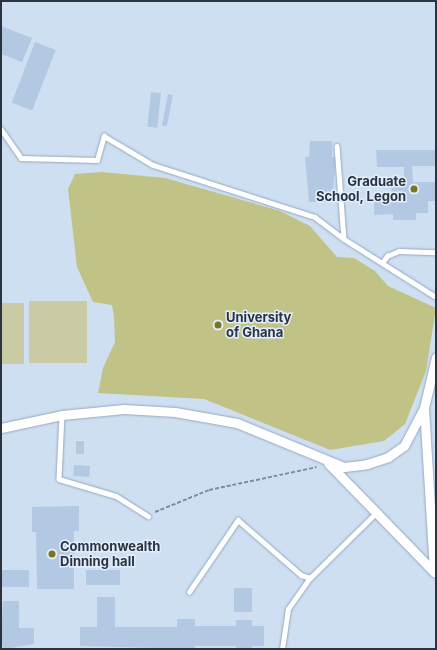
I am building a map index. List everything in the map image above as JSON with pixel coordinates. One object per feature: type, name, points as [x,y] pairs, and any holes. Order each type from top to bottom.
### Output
[{"type":"street","points":[[1,428],[62,415],[124,409],[175,412],[237,423],[282,439],[327,462],[344,467],[388,457],[404,446],[424,408],[436,357]]},
{"type":"street","points":[[424,408],[432,485],[435,572]]},
{"type":"street","points":[[327,462],[435,572]]},
{"type":"lane","points":[[1,129],[21,158],[97,160],[104,136],[153,165],[315,217],[344,238],[436,297]]},
{"type":"lane","points":[[338,146],[344,238]]},
{"type":"lane","points":[[382,263],[387,256],[399,251],[436,252]]},
{"type":"lane","points":[[62,415],[59,479],[116,496],[148,516]]},
{"type":"lane","points":[[282,649],[288,609],[310,578],[377,512]]},
{"type":"lane","points":[[189,592],[238,520],[301,575],[310,578]]},
{"type":"path","points":[[148,516],[209,490],[309,470],[327,462]]},
{"type":"shaded area","name":"University of Ghana","points":[[1,1],[436,1],[436,649],[1,649]]},
{"type":"green space","points":[[102,172],[165,178],[280,211],[310,226],[337,257],[354,258],[375,271],[388,286],[436,308],[426,371],[405,424],[384,441],[330,450],[204,399],[98,393],[103,368],[115,342],[114,317],[112,305],[93,302],[77,267],[68,189],[75,174]]},
{"type":"green space","points":[[29,301],[87,301],[87,363],[29,363]]},
{"type":"green space","points":[[1,303],[24,303],[24,364],[1,364]]},
{"type":"building","points":[[1,26],[32,38],[22,62],[1,54]]},
{"type":"building","points":[[35,42],[56,50],[32,111],[12,103]]},
{"type":"building","points":[[151,92],[161,93],[157,128],[147,127]]},
{"type":"building","points":[[168,94],[173,95],[167,126],[162,125]]},
{"type":"building","points":[[310,141],[332,141],[332,157],[336,157],[332,202],[309,202],[305,157],[309,157]]},
{"type":"building","name":"Graduate School, Legon","points":[[376,150],[436,150],[436,166],[412,166],[413,182],[436,182],[436,201],[428,201],[428,213],[416,213],[416,220],[393,220],[393,214],[374,215],[374,195],[392,195],[391,182],[404,182],[404,167],[377,167]]},
{"type":"building","points":[[76,441],[84,441],[84,454],[76,454]]},
{"type":"building","points":[[74,465],[90,466],[89,477],[73,476]]},
{"type":"building","points":[[79,506],[79,531],[74,531],[74,589],[37,589],[36,532],[32,532],[32,507]]},
{"type":"building","points":[[1,570],[29,570],[29,587],[1,587]]},
{"type":"building","points":[[86,570],[120,570],[120,585],[86,585]]},
{"type":"building","points":[[234,588],[252,588],[252,612],[234,612]]},
{"type":"building","points":[[97,597],[115,597],[115,627],[177,627],[177,619],[195,619],[195,626],[236,626],[236,620],[252,620],[252,626],[264,626],[264,646],[252,646],[252,649],[236,649],[236,646],[195,646],[195,649],[80,646],[80,627],[97,627]]},
{"type":"building","points":[[3,601],[19,601],[19,628],[34,628],[34,644],[4,649],[1,644]]},
{"type":"place","name":"Graduate School, Legon","points":[[414,189]]},
{"type":"place","name":"University of Ghana","points":[[218,325]]},
{"type":"place","name":"Commonwealth Dinning hall","points":[[52,554]]}]
